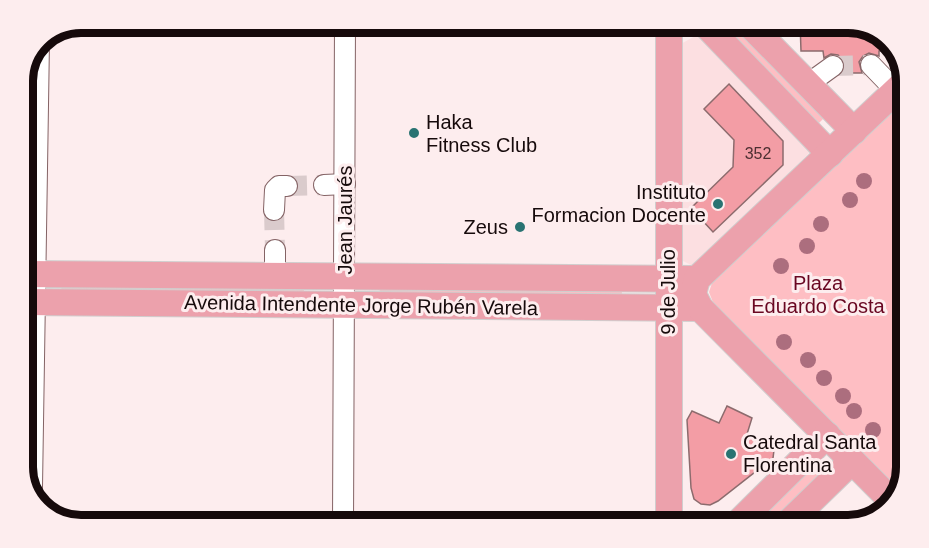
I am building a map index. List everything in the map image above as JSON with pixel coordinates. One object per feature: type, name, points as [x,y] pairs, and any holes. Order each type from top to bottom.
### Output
[{"type":"main road","name":"9 de Julio","points":[[669,33],[669,515]]},
{"type":"main road","points":[[714,33],[830,154]]},
{"type":"main road","points":[[758,33],[854,131]]},
{"type":"main road","points":[[886,495],[700,308],[693,294],[698,279],[896,91]]},
{"type":"main road","name":"Avenida Intendente Jorge Rubén Varela","points":[[33,274],[698,279]]},
{"type":"main road","name":"Avenida Intendente Jorge Rubén Varela","points":[[33,302],[700,308]]},
{"type":"main road","points":[[746,515],[827,435]]},
{"type":"main road","points":[[796,515],[852,461]]},
{"type":"street","name":"Jean Jaurés","points":[[343,515],[345,33]]},
{"type":"street","points":[[33,181],[38,60]]},
{"type":"street","points":[[871,65],[896,82]]},
{"type":"street","points":[[808,84],[833,66]]},
{"type":"street","points":[[324,185],[345,184]]},
{"type":"street","points":[[274,210],[275,190],[279,186],[287,186]]},
{"type":"street","points":[[274,250],[275,276]]},
{"type":"shaded area","name":"Instituto Formacion Docente","points":[[697,35],[812,150],[697,268],[677,258],[679,45]]},
{"type":"green space","points":[[726,33],[743,33],[826,116],[816,126]]},
{"type":"green space","name":"Plaza Eduardo Costa","points":[[896,105],[896,467],[891,488],[717,313],[709,292],[714,277]]},
{"type":"green space","points":[[61,287],[303,287],[304,291],[303,294],[62,291]]},
{"type":"green space","points":[[379,289],[621,289],[622,293],[621,297],[381,293]]},
{"type":"green space","points":[[812,462],[823,473],[781,515],[760,515]]},
{"type":"building","points":[[800,33],[860,35],[872,39],[885,51],[879,51],[879,56],[869,53],[863,56],[859,62],[862,73],[842,73],[845,64],[838,55],[831,54],[824,58],[823,51],[801,51]]},
{"type":"building","points":[[729,84],[783,141],[783,165],[713,232],[691,208],[733,167],[734,140],[704,109]]},
{"type":"building","name":"Catedral Santa Florentina","points":[[727,406],[752,418],[747,434],[768,443],[774,450],[773,458],[718,501],[710,505],[701,504],[694,499],[691,488],[687,420],[692,411],[719,423]]},
{"type":"tunnel","points":[[833,66],[871,65]]},
{"type":"tunnel","points":[[287,186],[324,185]]},
{"type":"tunnel","points":[[274,210],[275,250]]},
{"type":"place","name":"Haka Fitness Club","points":[[414,133]]},
{"type":"place","name":"Instituto Formacion Docente","points":[[718,204]]},
{"type":"place","name":"Zeus","points":[[520,227]]},
{"type":"place","name":"Catedral Santa Florentina","points":[[731,454]]}]
